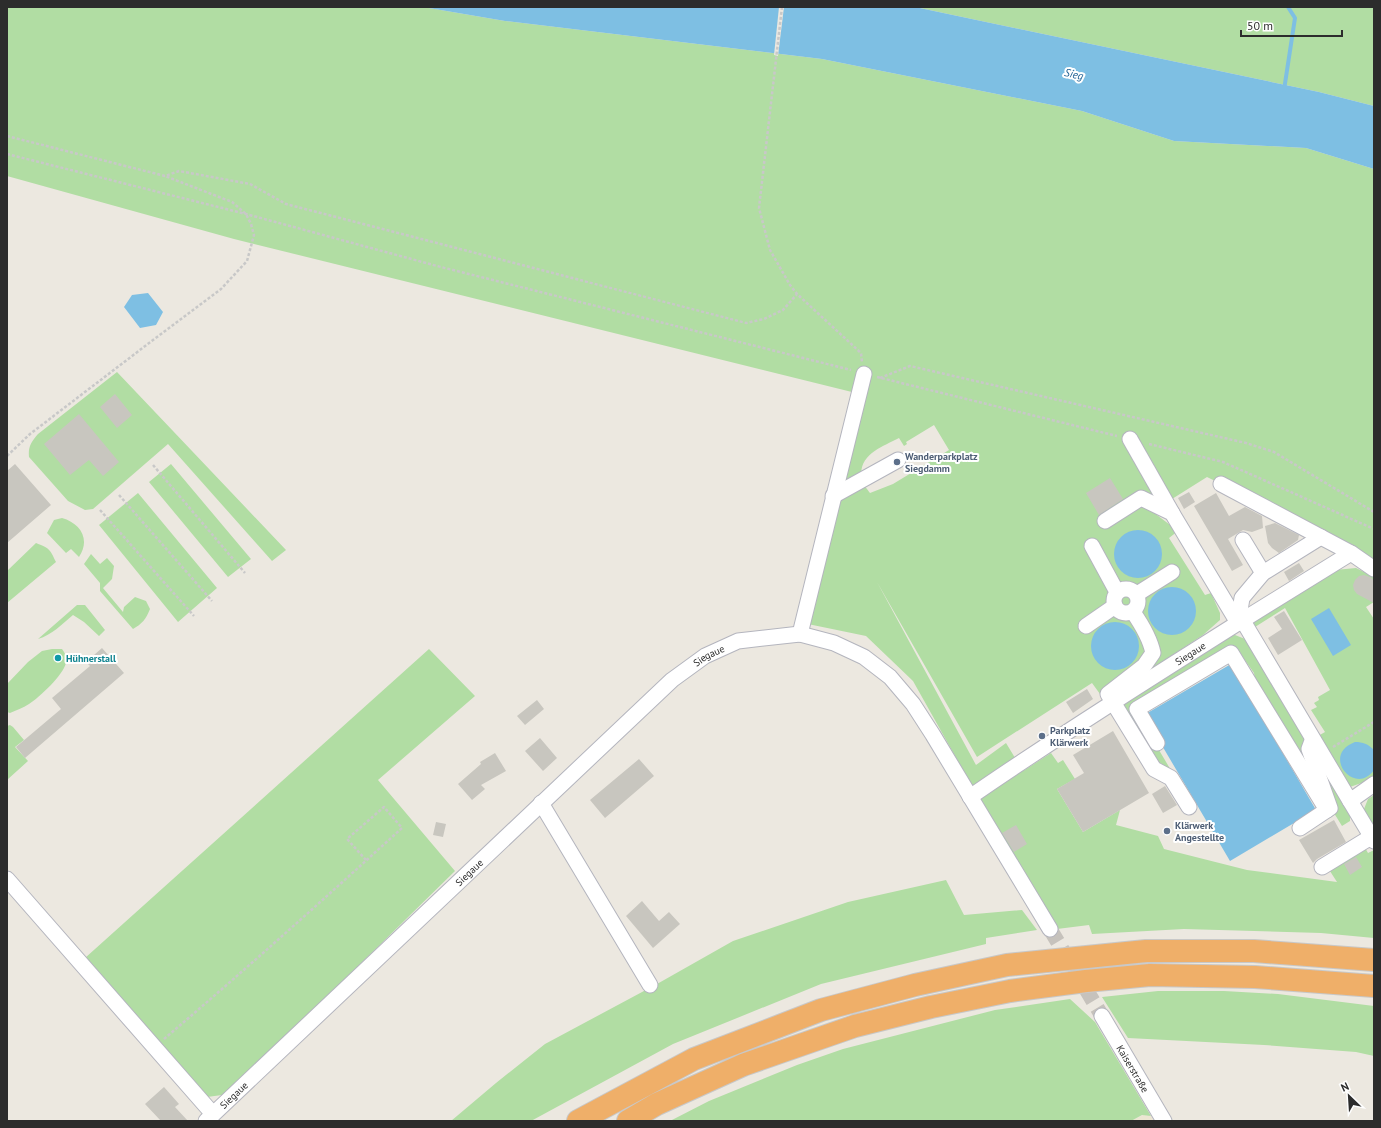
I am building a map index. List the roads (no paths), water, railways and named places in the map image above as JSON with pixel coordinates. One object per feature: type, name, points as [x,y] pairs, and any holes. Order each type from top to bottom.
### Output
[{"type":"highway","points":[[578,1121],[694,1059],[822,1010],[915,985],[1006,965],[1146,951],[1254,951],[1374,960]]},
{"type":"highway","points":[[628,1121],[657,1104],[743,1065],[855,1026],[931,1007],[1010,991],[1086,981],[1150,975],[1255,977],[1374,986]]},
{"type":"street","points":[[800,634],[864,374]]},
{"type":"street","points":[[1130,439],[1172,513],[1313,738],[1372,839],[1322,867]]},
{"type":"street","points":[[833,496],[898,460]]},
{"type":"street","points":[[1221,484],[1350,553],[1374,569]]},
{"type":"street","points":[[1104,520],[1141,498],[1172,513]]},
{"type":"street","points":[[1241,622],[1242,598],[1263,573],[1321,537]]},
{"type":"street","points":[[1243,540],[1263,573]]},
{"type":"street","points":[[1086,626],[1116,599],[1124,589],[1132,590],[1137,594],[1139,604],[1133,612],[1126,614],[1119,612],[1116,599],[1092,546]]},
{"type":"street","name":"Siegaue","points":[[970,797],[1113,702],[1350,553]]},
{"type":"street","points":[[1137,594],[1172,572]]},
{"type":"street","points":[[1133,612],[1151,644],[1153,654],[1144,666],[1108,694],[1154,769],[1171,778],[1189,807]]},
{"type":"street","name":"Siegaue","points":[[7,879],[155,1047],[210,1118],[672,680],[705,656],[738,641],[800,634],[834,643],[864,657],[890,678],[913,704],[1050,929]]},
{"type":"street","points":[[1157,743],[1137,709],[1231,653],[1327,810]]},
{"type":"street","points":[[1300,828],[1330,808],[1310,749],[1313,738]]},
{"type":"street","points":[[1350,801],[1374,784]]},
{"type":"street","points":[[541,803],[650,985]]},
{"type":"street","name":"Kaiserstraße","points":[[1102,1016],[1164,1121]]},
{"type":"water","name":"Sieg","points":[[423,7],[915,7],[1319,92],[1374,106],[1374,169],[1306,148],[1174,141],[1082,111],[822,59],[505,21]]},
{"type":"water","points":[[148,293],[163,312],[156,325],[140,328],[124,307],[132,295]]},
{"type":"water","points":[[1138,530],[1147,532],[1155,537],[1160,545],[1162,554],[1160,563],[1155,571],[1147,576],[1138,578],[1129,576],[1121,571],[1116,563],[1114,554],[1116,545],[1121,537],[1129,532]]},
{"type":"water","points":[[1172,587],[1181,589],[1189,594],[1194,602],[1196,611],[1194,620],[1189,628],[1181,633],[1172,635],[1163,633],[1155,628],[1150,620],[1148,611],[1150,602],[1155,594],[1163,589]]},
{"type":"water","points":[[1329,608],[1351,645],[1333,656],[1311,619]]},
{"type":"water","points":[[1110,622],[1120,622],[1132,629],[1139,641],[1139,651],[1132,663],[1120,670],[1110,670],[1102,666],[1095,659],[1091,651],[1091,641],[1095,633],[1102,626]]},
{"type":"water","points":[[1231,664],[1316,810],[1230,861],[1144,715]]},
{"type":"water","points":[[1355,742],[1360,742],[1370,746],[1374,750],[1374,770],[1366,777],[1358,779],[1350,776],[1344,771],[1341,764],[1341,756],[1345,748]]},
{"type":"waterway","points":[[1284,90],[1295,18],[1288,7]]},
{"type":"tunnel","points":[[1050,929],[1102,1016]]},
{"type":"place","name":"Wanderparkplatz Siegdamm","points":[[897,462]]},
{"type":"place","name":"Hühnerstall","points":[[58,658]]},
{"type":"place","name":"Parkplatz Klärwerk","points":[[1042,736]]},
{"type":"place","name":"Klärwerk Angestellte","points":[[1167,831]]}]
